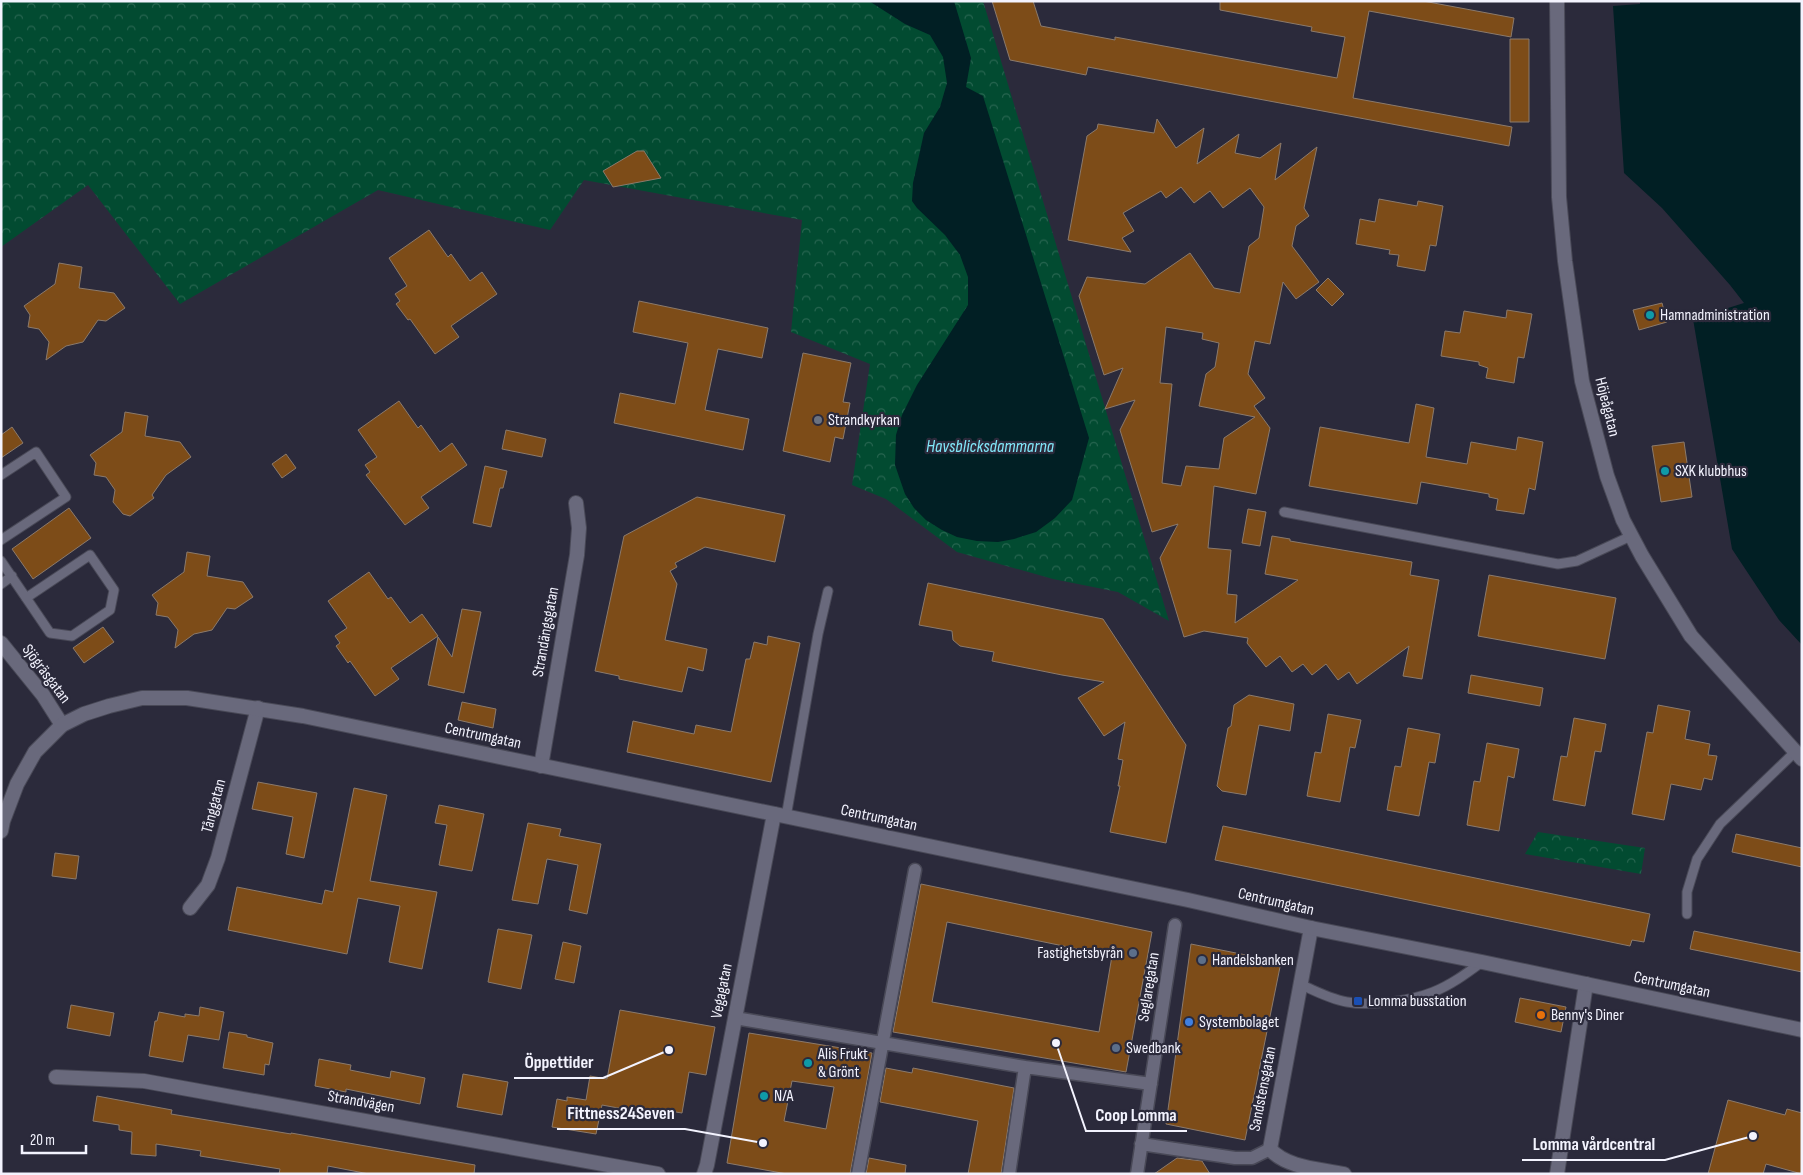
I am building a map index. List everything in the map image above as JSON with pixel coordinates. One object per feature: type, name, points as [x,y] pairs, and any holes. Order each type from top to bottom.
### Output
[{"type":"street","name":"Höjeågatan","points":[[1557,1],[1559,197],[1566,270],[1582,381],[1607,476],[1631,536],[1691,636],[1798,755]]},
{"type":"street","name":"Strandängsgatan","points":[[541,766],[577,555],[579,528],[576,503]]},
{"type":"street","name":"Sjögräsgatan","points":[[1,643],[43,695],[62,725]]},
{"type":"street","name":"Centrumgatan","points":[[2,826],[17,784],[35,752],[62,725],[109,706],[142,698],[187,698],[258,708],[780,815],[1802,1030]]},
{"type":"street","name":"Tånggatan","points":[[190,908],[208,885],[218,858],[258,708]]},
{"type":"street","name":"Vegagatan","points":[[704,1174],[735,1018],[780,815]]},
{"type":"street","points":[[858,1174],[915,870]]},
{"type":"street","name":"Seglaregatan","points":[[1137,1174],[1175,924]]},
{"type":"street","name":"Sandstensgatan","points":[[1311,928],[1270,1149],[1274,1154],[1294,1164],[1344,1174]]},
{"type":"street","points":[[1556,1174],[1586,984]]},
{"type":"street","points":[[735,1018],[1025,1067],[1151,1084]]},
{"type":"street","points":[[1009,1174],[1025,1067]]},
{"type":"street","name":"Strandvägen","points":[[56,1077],[144,1081],[658,1174]]},
{"type":"street","points":[[1141,1144],[1235,1158],[1252,1158],[1270,1149]]},
{"type":"lane","points":[[1,476],[36,452],[66,496],[1,540]]},
{"type":"lane","points":[[1284,512],[1558,564],[1577,561],[1631,536]]},
{"type":"lane","points":[[1,561],[12,576],[26,598],[50,633],[72,636],[110,610],[114,590],[90,555],[26,598]]},
{"type":"lane","points":[[1,584],[12,576]]},
{"type":"lane","name":"Vegagatan","points":[[780,815],[828,592]]},
{"type":"lane","points":[[1687,914],[1687,892],[1697,859],[1720,824],[1798,755]]},
{"type":"lane","points":[[1300,984],[1346,1002],[1360,1004],[1393,1002],[1432,992],[1458,979],[1482,962]]},
{"type":"green space","points":[[1,1],[983,1],[1169,621],[1118,592],[1053,579],[957,552],[886,499],[852,485],[870,364],[791,332],[802,220],[584,180],[550,230],[378,190],[180,304],[88,185],[1,247]]},
{"type":"green space","points":[[1538,832],[1645,848],[1641,874],[1525,854]]},
{"type":"water","name":"Havsblicksdammarna","points":[[869,1],[954,1],[971,58],[966,87],[983,96],[1089,438],[1072,500],[1055,518],[1036,532],[1014,539],[998,542],[977,541],[957,537],[942,530],[926,520],[914,508],[905,494],[895,465],[896,435],[902,415],[917,385],[968,305],[968,277],[960,255],[945,235],[912,201],[913,183],[924,133],[940,107],[947,83],[943,57],[930,35],[905,24]]},
{"type":"water","points":[[1640,1],[1802,1],[1802,645],[1779,620],[1732,549],[1693,319],[1744,303],[1662,208],[1624,173],[1613,6],[1640,4]]},
{"type":"building","points":[[992,1],[1033,1],[1041,26],[1115,40],[1115,37],[1337,78],[1345,37],[1311,31],[1312,27],[1220,10],[1220,1],[1423,1],[1514,18],[1511,37],[1369,11],[1353,98],[1512,127],[1509,146],[1088,67],[1086,75],[1010,60]]},
{"type":"building","points":[[1510,39],[1529,39],[1529,122],[1510,122]]},
{"type":"building","points":[[1157,119],[1176,148],[1204,128],[1197,164],[1239,134],[1235,153],[1260,158],[1281,143],[1275,180],[1317,147],[1304,208],[1309,216],[1296,226],[1292,246],[1319,282],[1296,299],[1283,282],[1270,344],[1255,341],[1248,374],[1265,398],[1254,406],[1270,428],[1256,494],[1214,486],[1208,548],[1231,550],[1227,594],[1237,595],[1235,623],[1298,580],[1265,574],[1272,536],[1290,539],[1290,541],[1412,562],[1410,575],[1439,580],[1422,679],[1403,676],[1409,646],[1357,684],[1349,672],[1338,680],[1326,664],[1312,675],[1303,664],[1292,672],[1280,656],[1266,667],[1247,643],[1248,638],[1204,631],[1184,637],[1160,558],[1178,524],[1152,532],[1120,430],[1135,400],[1105,409],[1123,368],[1104,375],[1079,296],[1087,277],[1145,284],[1190,253],[1214,288],[1240,293],[1249,246],[1259,238],[1264,207],[1250,188],[1223,208],[1210,191],[1194,203],[1181,187],[1166,198],[1161,191],[1123,213],[1134,231],[1122,238],[1131,252],[1068,240],[1087,136],[1097,129],[1098,124],[1154,133]],"holes":[[[1166,327],[1203,333],[1202,339],[1219,343],[1215,367],[1206,374],[1199,406],[1255,417],[1224,438],[1219,469],[1186,466],[1181,486],[1162,483],[1172,384],[1160,383]]]},
{"type":"building","points":[[637,151],[644,151],[661,178],[613,187],[603,171]]},
{"type":"building","points":[[1379,199],[1417,206],[1418,201],[1443,206],[1436,246],[1430,245],[1425,271],[1397,266],[1399,255],[1389,254],[1390,250],[1356,244],[1360,219],[1375,222]]},
{"type":"building","points":[[429,230],[448,257],[451,254],[470,281],[482,272],[497,294],[451,326],[459,337],[435,354],[410,319],[408,320],[396,304],[400,301],[395,294],[407,286],[389,258]]},
{"type":"building","points":[[59,263],[82,267],[79,288],[114,293],[125,308],[106,321],[98,320],[83,342],[66,346],[46,360],[49,342],[39,329],[28,327],[30,315],[24,306],[55,284]]},
{"type":"building","points":[[1328,278],[1344,294],[1332,306],[1316,290]]},
{"type":"building","points":[[639,301],[768,328],[762,358],[718,349],[705,410],[749,419],[743,450],[614,423],[620,393],[675,404],[688,343],[633,332]]},
{"type":"building","name":"Hamnadministration","points":[[1662,303],[1667,322],[1639,330],[1633,310]]},
{"type":"building","points":[[1507,310],[1532,314],[1524,358],[1518,357],[1514,383],[1486,378],[1488,368],[1479,365],[1479,362],[1441,356],[1445,331],[1460,333],[1464,311],[1506,318]]},
{"type":"building","name":"Strandkyrkan","points":[[803,353],[851,363],[843,402],[850,403],[843,439],[835,437],[830,462],[783,451]]},
{"type":"building","points":[[399,401],[418,428],[421,425],[440,452],[452,443],[467,465],[421,497],[429,508],[405,525],[366,475],[370,472],[365,465],[377,457],[358,430]]},
{"type":"building","points":[[1416,404],[1434,408],[1426,457],[1467,464],[1471,442],[1516,450],[1518,437],[1543,442],[1535,490],[1529,488],[1524,514],[1496,510],[1498,499],[1489,497],[1489,494],[1421,482],[1417,504],[1309,486],[1320,427],[1409,443]]},
{"type":"building","points":[[125,412],[148,416],[145,436],[180,442],[191,457],[166,475],[152,495],[154,498],[130,516],[123,514],[113,502],[115,490],[106,477],[94,475],[96,463],[90,455],[122,432]]},
{"type":"building","points":[[12,427],[23,443],[1,458],[1,435]]},
{"type":"building","points":[[506,430],[546,439],[542,457],[502,449]]},
{"type":"building","points":[[1684,442],[1692,497],[1661,502],[1652,446]]},
{"type":"building","points":[[286,454],[296,468],[282,478],[272,464]]},
{"type":"building","points":[[485,466],[507,471],[503,488],[500,488],[491,527],[473,523]]},
{"type":"building","points":[[697,497],[785,515],[775,562],[705,547],[675,563],[677,567],[670,571],[677,584],[665,640],[707,649],[703,671],[688,667],[682,692],[619,679],[619,676],[595,671],[624,536]]},
{"type":"building","points":[[69,508],[91,538],[33,579],[12,549]]},
{"type":"building","points":[[1248,509],[1266,512],[1260,546],[1242,543]]},
{"type":"building","points":[[187,552],[210,556],[207,576],[243,582],[253,597],[235,609],[227,608],[212,630],[194,634],[175,648],[178,630],[168,617],[156,615],[158,603],[152,595],[184,572]]},
{"type":"building","points":[[369,572],[388,599],[391,597],[410,623],[422,614],[438,636],[391,668],[399,679],[375,696],[350,661],[348,663],[336,646],[340,643],[335,636],[347,628],[328,601]]},
{"type":"building","points":[[1489,575],[1616,598],[1605,659],[1478,636]]},
{"type":"building","points":[[928,583],[1103,619],[1186,745],[1166,843],[1110,832],[1120,786],[1118,786],[1123,760],[1118,759],[1125,722],[1104,736],[1078,698],[1104,682],[992,661],[994,652],[960,646],[953,640],[952,631],[919,625]]},
{"type":"building","points":[[462,609],[481,612],[464,693],[428,685],[438,637],[452,657]]},
{"type":"building","points":[[103,627],[114,642],[84,663],[73,648]]},
{"type":"building","points":[[768,636],[800,643],[771,782],[627,752],[633,721],[694,734],[696,725],[731,732],[746,659],[750,659],[754,642],[767,645]]},
{"type":"building","points":[[1471,675],[1543,688],[1540,706],[1468,693]]},
{"type":"building","points":[[1249,695],[1294,704],[1290,731],[1259,725],[1246,795],[1222,791],[1217,786],[1234,705]]},
{"type":"building","points":[[462,702],[496,709],[493,728],[458,720]]},
{"type":"building","points":[[1658,705],[1690,711],[1685,739],[1710,744],[1708,755],[1717,756],[1712,780],[1704,778],[1701,790],[1671,784],[1664,820],[1632,814],[1647,732],[1653,733]]},
{"type":"building","points":[[1328,714],[1361,720],[1355,748],[1350,747],[1340,802],[1307,796],[1315,752],[1321,753]]},
{"type":"building","points":[[1574,718],[1606,724],[1601,752],[1595,751],[1585,806],[1553,800],[1561,756],[1567,757]]},
{"type":"building","points":[[1408,728],[1440,734],[1435,763],[1429,762],[1419,816],[1387,810],[1395,766],[1401,767]]},
{"type":"building","points":[[1487,743],[1519,749],[1514,778],[1508,776],[1499,831],[1467,825],[1474,781],[1480,782]]},
{"type":"building","points":[[258,782],[317,793],[304,858],[286,854],[293,817],[252,809]]},
{"type":"building","points":[[354,788],[387,795],[370,881],[437,892],[422,969],[389,962],[400,906],[358,898],[347,954],[228,930],[237,887],[322,904],[325,890],[333,892]]},
{"type":"building","points":[[439,805],[484,814],[472,871],[439,865],[447,825],[435,823]]},
{"type":"building","points":[[528,823],[561,829],[559,836],[601,844],[587,914],[569,910],[578,865],[547,859],[538,904],[512,900]]},
{"type":"building","points":[[1223,826],[1650,914],[1644,942],[1632,940],[1630,946],[1215,860]]},
{"type":"building","points":[[1736,834],[1802,848],[1802,867],[1732,852]]},
{"type":"building","points":[[55,853],[79,856],[76,879],[52,876]]},
{"type":"building","points":[[921,884],[1152,932],[1126,1072],[893,1032]],"holes":[[[947,922],[1112,956],[1099,1032],[932,1002]]]},
{"type":"building","points":[[498,929],[532,935],[521,989],[488,982]]},
{"type":"building","points":[[1694,931],[1802,953],[1802,972],[1690,949]]},
{"type":"building","points":[[563,942],[581,946],[574,983],[555,979]]},
{"type":"building","points":[[1191,944],[1281,962],[1245,1140],[1166,1124]]},
{"type":"building","name":"Benny's Diner","points":[[1520,998],[1566,1007],[1561,1032],[1515,1022]]},
{"type":"building","points":[[71,1005],[114,1013],[110,1036],[67,1028]]},
{"type":"building","points":[[200,1007],[224,1012],[219,1040],[188,1035],[183,1062],[149,1056],[155,1021],[157,1021],[159,1012],[185,1017],[185,1014],[199,1016]]},
{"type":"building","points":[[620,1010],[715,1027],[706,1075],[689,1072],[682,1113],[663,1110],[662,1116],[602,1105],[596,1134],[552,1127],[557,1099],[567,1101],[567,1097],[586,1100],[590,1076],[607,1079]]},
{"type":"building","points":[[229,1032],[273,1043],[269,1065],[265,1064],[264,1075],[223,1068]]},
{"type":"building","points":[[749,1033],[872,1053],[850,1174],[787,1174],[727,1163]],"holes":[[[792,1081],[834,1087],[826,1129],[784,1121]]]},
{"type":"building","points":[[319,1059],[351,1065],[350,1070],[390,1078],[391,1071],[425,1078],[420,1104],[346,1089],[346,1092],[315,1086]]},
{"type":"building","points":[[886,1068],[912,1073],[913,1068],[1014,1088],[1001,1174],[968,1174],[978,1121],[880,1102]]},
{"type":"building","points":[[463,1074],[508,1082],[502,1115],[457,1107]]},
{"type":"building","points":[[97,1096],[172,1110],[171,1114],[475,1165],[474,1174],[369,1174],[328,1166],[327,1174],[279,1174],[280,1169],[200,1156],[201,1151],[156,1144],[156,1156],[131,1154],[132,1132],[119,1130],[119,1125],[93,1121]]},
{"type":"building","points":[[1728,1100],[1785,1115],[1787,1109],[1802,1113],[1802,1174],[1766,1164],[1763,1174],[1708,1174]]},
{"type":"building","points":[[869,1158],[906,1165],[905,1174],[866,1174]]},
{"type":"building","points":[[1177,1158],[1202,1161],[1210,1174],[1154,1174]]},
{"type":"place","name":"Hamnadministration","points":[[1650,315]]},
{"type":"place","name":"Strandkyrkan","points":[[818,420]]},
{"type":"place","name":"SXK klubbhus","points":[[1665,471]]},
{"type":"place","name":"Fastighetsbyrån","points":[[1133,953]]},
{"type":"place","name":"Handelsbanken","points":[[1202,960]]},
{"type":"place","name":"Lomma busstation","points":[[1358,1001]]},
{"type":"place","name":"Benny's Diner","points":[[1541,1015]]},
{"type":"place","name":"Systembolaget","points":[[1189,1022]]},
{"type":"place","name":"Coop Lomma","points":[[1056,1043]]},
{"type":"place","name":"Swedbank","points":[[1116,1048]]},
{"type":"place","name":"Öppettider","points":[[669,1050]]},
{"type":"place","name":"Alis Frukt & Grönt","points":[[808,1063]]},
{"type":"place","name":"N/A","points":[[764,1096]]},
{"type":"place","name":"Lomma vårdcentral","points":[[1753,1136]]},
{"type":"place","name":"Fittness24Seven","points":[[763,1143]]}]
